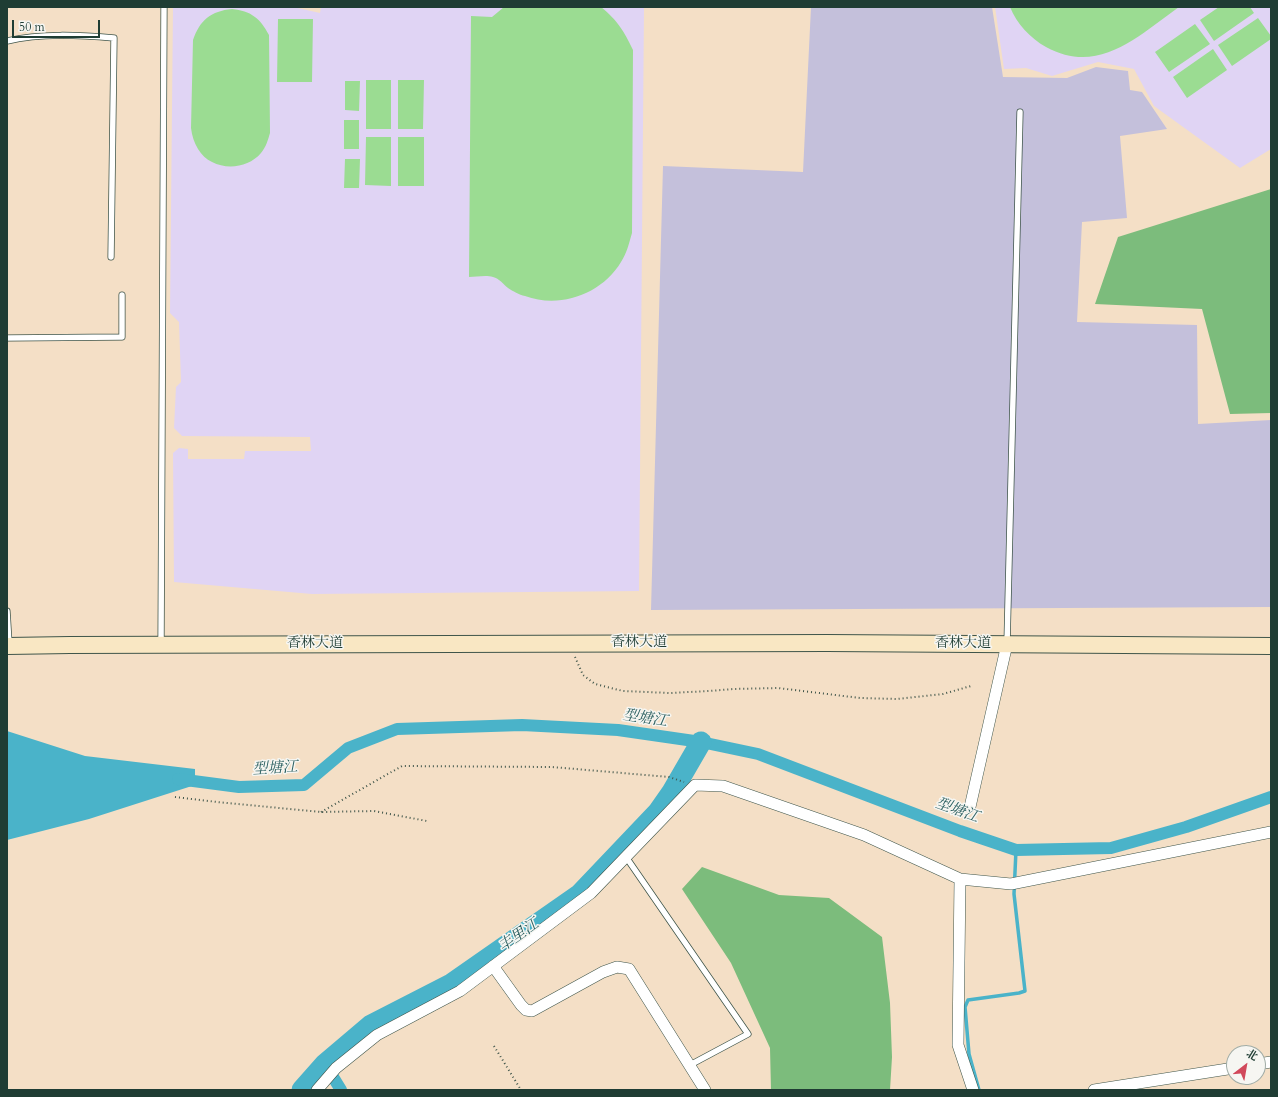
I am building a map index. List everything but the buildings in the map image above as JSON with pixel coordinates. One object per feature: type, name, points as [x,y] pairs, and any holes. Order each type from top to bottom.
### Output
[{"type":"main road","name":"香林大道","points":[[8,646],[569,643],[1271,646]]},
{"type":"street","points":[[970,807],[1007,644]]},
{"type":"street","points":[[317,1090],[336,1068],[377,1035],[460,991],[591,893],[695,785],[723,786],[864,835],[960,879],[1014,884],[1271,832]]},
{"type":"street","points":[[960,879],[958,1045],[973,1090]]},
{"type":"street","points":[[493,966],[521,1005],[526,1010],[532,1011],[603,972],[617,967],[629,969],[705,1090]]},
{"type":"street","points":[[1094,1090],[1226,1069]]},
{"type":"lane","points":[[161,645],[164,7]]},
{"type":"lane","points":[[7,41],[24,37],[80,35],[114,38],[111,257]]},
{"type":"lane","points":[[1007,644],[1020,112]]},
{"type":"lane","points":[[7,338],[122,337],[122,296]]},
{"type":"lane","points":[[7,611],[8,646]]},
{"type":"lane","points":[[626,857],[748,1034],[690,1066]]},
{"type":"path","points":[[569,643],[583,675],[594,684],[623,691],[670,694],[733,689],[778,688],[860,698],[897,699],[943,694],[971,686]]},
{"type":"path","points":[[321,812],[402,766],[552,767],[669,777]]},
{"type":"path","points":[[175,797],[321,812],[374,811],[427,821]]},
{"type":"path","points":[[494,1046],[521,1090]]},
{"type":"shaded area","points":[[173,7],[293,7],[320,13],[321,7],[644,7],[639,591],[312,594],[174,582],[173,453],[179,448],[188,449],[188,459],[244,459],[245,451],[311,451],[310,437],[182,436],[174,428],[176,387],[181,382],[179,322],[170,313]]},
{"type":"shaded area","points":[[811,7],[992,7],[1003,77],[1067,78],[1096,67],[1128,71],[1130,90],[1142,92],[1167,129],[1120,136],[1127,218],[1082,222],[1077,322],[1197,325],[1198,424],[1271,420],[1271,607],[651,610],[663,166],[803,172]]},
{"type":"shaded area","points":[[995,7],[1271,7],[1271,149],[1240,168],[1154,106],[1134,69],[1098,62],[1052,76],[1026,68],[1004,69]]},
{"type":"green space","points":[[504,7],[601,7],[620,27],[633,50],[632,233],[625,255],[613,273],[603,283],[579,296],[552,301],[538,300],[516,293],[495,278],[487,276],[469,277],[471,16],[492,17]]},
{"type":"green space","points":[[1010,7],[1179,7],[1148,30],[1117,49],[1101,55],[1083,57],[1065,55],[1040,43],[1029,35],[1020,25]]},
{"type":"green space","points":[[1219,7],[1250,7],[1254,13],[1214,41],[1200,20]]},
{"type":"green space","points":[[232,9],[254,16],[262,24],[269,35],[270,133],[268,141],[261,153],[254,159],[237,166],[219,165],[211,162],[198,149],[194,141],[191,128],[193,40],[199,27],[212,14]]},
{"type":"green space","points":[[1258,18],[1271,36],[1271,39],[1232,66],[1218,45]]},
{"type":"green space","points":[[278,19],[313,19],[312,82],[277,82]]},
{"type":"green space","points":[[1195,24],[1210,44],[1169,72],[1155,52]]},
{"type":"green space","points":[[1213,49],[1227,70],[1187,98],[1173,77]]},
{"type":"green space","points":[[366,80],[391,80],[391,129],[366,129]]},
{"type":"green space","points":[[398,80],[424,80],[423,129],[398,129]]},
{"type":"green space","points":[[345,81],[360,81],[359,111],[345,110]]},
{"type":"green space","points":[[344,120],[359,120],[359,149],[344,149]]},
{"type":"green space","points":[[366,137],[391,137],[391,186],[365,185]]},
{"type":"green space","points":[[398,137],[424,137],[424,186],[398,186]]},
{"type":"green space","points":[[345,159],[360,159],[359,188],[344,188]]},
{"type":"green space","points":[[1271,189],[1271,413],[1230,414],[1202,309],[1095,304],[1118,237]]},
{"type":"green space","points":[[702,867],[779,895],[829,898],[882,937],[890,1003],[892,1057],[890,1090],[771,1090],[770,1048],[731,963],[682,889]]},
{"type":"water","points":[[7,731],[85,756],[195,769],[195,785],[89,819],[7,840]]},
{"type":"waterway","name":"型塘江","points":[[178,779],[239,787],[304,785],[348,748],[397,729],[522,725],[618,730],[701,742],[758,754],[960,831],[1016,850],[1111,848],[1186,827],[1271,797]]},
{"type":"waterway","name":"丰里江","points":[[302,1090],[325,1064],[371,1025],[451,984],[580,894],[658,812],[672,792],[701,742]]},
{"type":"waterway","points":[[979,1090],[969,1054],[965,1007],[968,1000],[1025,991],[1014,894],[1016,850]]},
{"type":"waterway","points":[[325,1064],[341,1090]]}]
